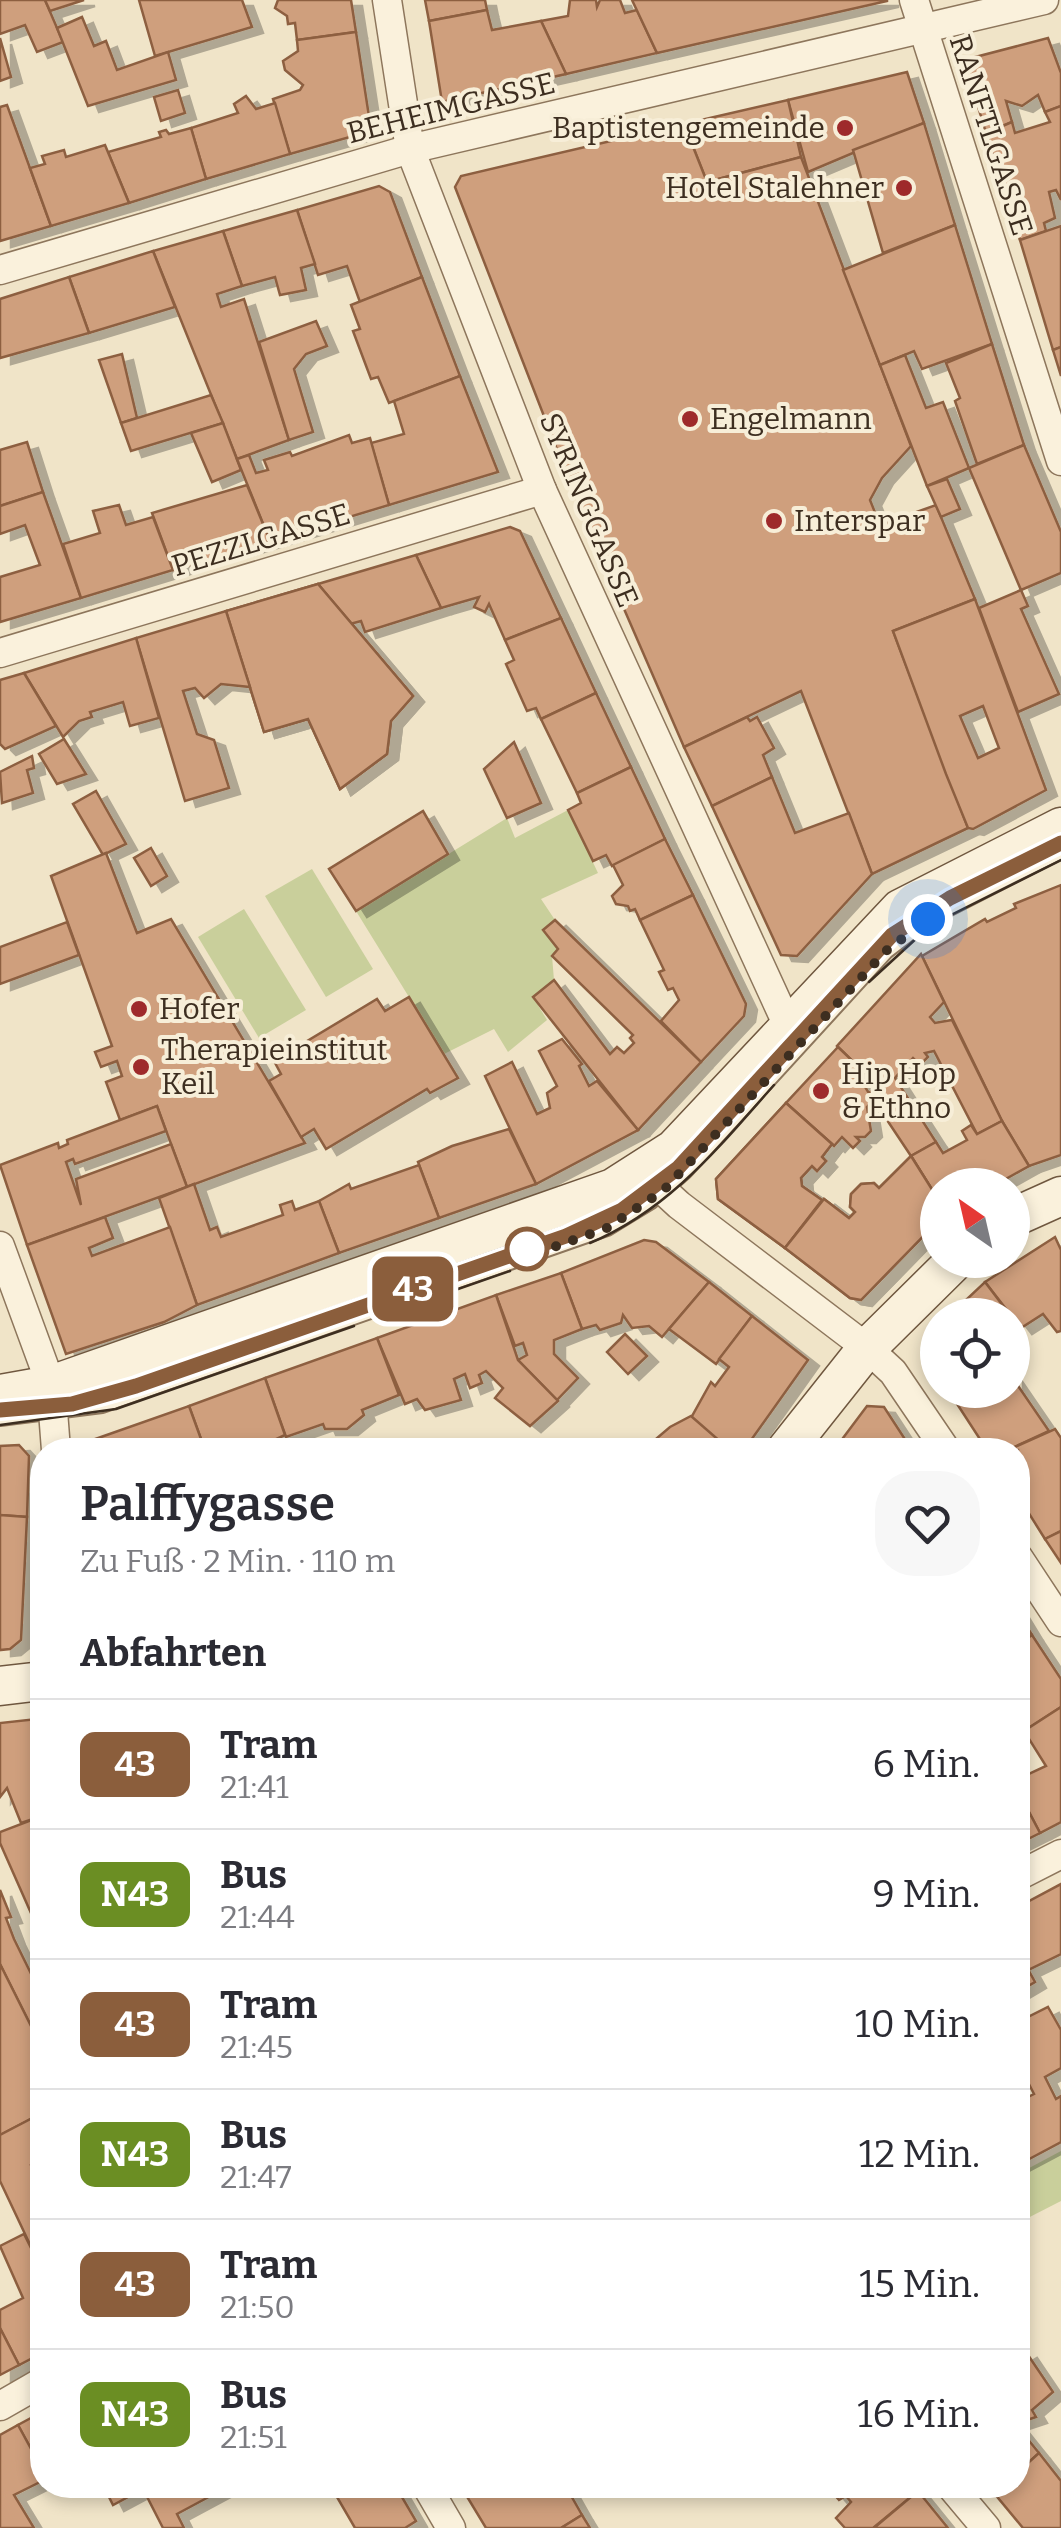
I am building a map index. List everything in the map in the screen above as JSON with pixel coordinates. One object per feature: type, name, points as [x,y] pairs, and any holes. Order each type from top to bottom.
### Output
[{"type":"main road","points":[[0,1394],[52,1399],[593,1198],[653,1181],[674,1149],[900,909],[1061,826]]},
{"type":"main road","points":[[1030,1210],[1061,1196]]},
{"type":"main road","points":[[796,1438],[867,1348],[938,1278]]},
{"type":"main road","points":[[0,1686],[30,1682]]},
{"type":"street","name":"SYRINGGASSE","points":[[386,0],[410,149],[542,490],[788,1026]]},
{"type":"street","name":"RANFTLGASSE","points":[[914,0],[1061,461]]},
{"type":"street","name":"BEHEIMGASSE","points":[[0,270],[410,149],[1044,0]]},
{"type":"street","name":"PEZZLGASSE","points":[[0,654],[542,490]]},
{"type":"street","points":[[653,1181],[867,1348],[893,1372],[938,1438]]},
{"type":"street","points":[[0,1246],[52,1399],[55,1438]]},
{"type":"street","points":[[1030,1576],[1061,1622]]},
{"type":"street","points":[[1030,1870],[1061,1854]]},
{"type":"street","points":[[0,2406],[30,2389]]},
{"type":"street","points":[[434,2498],[452,2528]]},
{"type":"street","points":[[961,2498],[986,2528]]},
{"type":"lane","points":[[653,1181],[886,951],[928,919],[1061,850]]},
{"type":"lane","points":[[0,1418],[52,1399]]},
{"type":"green space","points":[[568,810],[598,873],[541,899],[555,920],[558,949],[552,956],[554,980],[533,997],[547,1020],[508,1052],[494,1029],[444,1054],[356,911],[507,818],[515,838]]},
{"type":"green space","points":[[312,869],[373,969],[326,997],[265,896]]},
{"type":"green space","points":[[244,909],[306,1010],[259,1038],[198,937]]},
{"type":"green space","points":[[1061,2151],[1061,2201],[1030,2217],[1030,2168]]},
{"type":"building","points":[[0,0],[45,0],[63,42],[37,52],[25,25],[0,34]]},
{"type":"building","points":[[45,0],[84,0],[50,11]]},
{"type":"building","points":[[139,0],[242,0],[252,27],[155,56]]},
{"type":"building","points":[[278,0],[351,0],[356,32],[297,40],[295,23],[288,24],[287,16],[275,8]]},
{"type":"building","points":[[425,0],[485,0],[487,10],[429,21]]},
{"type":"building","points":[[570,0],[596,0],[597,7],[600,0],[620,0],[625,13],[637,10],[657,53],[566,74],[541,21],[568,16]]},
{"type":"building","points":[[632,0],[887,0],[887,1],[657,53]]},
{"type":"building","points":[[487,10],[492,30],[541,21],[566,74],[442,102],[429,21]]},
{"type":"building","points":[[82,17],[94,46],[106,41],[117,70],[168,52],[176,80],[88,106],[57,28]]},
{"type":"building","points":[[356,32],[370,123],[364,133],[290,154],[273,99],[300,90],[303,85],[285,70],[283,61],[298,51],[297,40]]},
{"type":"building","points":[[0,38],[11,77],[0,81]]},
{"type":"building","points":[[1048,38],[1061,73],[1061,106],[1045,112],[1038,95],[1022,106],[1006,101],[1012,122],[986,133],[964,60]]},
{"type":"building","points":[[907,72],[924,123],[808,172],[788,100]]},
{"type":"building","points":[[178,90],[185,113],[161,121],[154,97]]},
{"type":"building","points":[[246,96],[256,109],[275,103],[290,154],[206,179],[191,128],[238,113],[234,104]]},
{"type":"building","points":[[788,100],[801,157],[707,182],[684,124]]},
{"type":"building","points":[[7,105],[51,226],[0,241],[0,107]]},
{"type":"building","points":[[1061,106],[1061,200],[1056,190],[1049,192],[1055,218],[1044,223],[1046,231],[1020,240],[986,133],[1012,122],[1015,133],[1050,122],[1045,112]]},
{"type":"building","name":"Hotel Stalehner","points":[[924,123],[955,225],[883,253],[853,150]]},
{"type":"building","points":[[684,124],[707,182],[801,157],[911,446],[882,478],[870,500],[880,525],[936,505],[975,599],[893,631],[968,828],[872,874],[801,691],[684,747],[575,496],[455,187],[461,176]]},
{"type":"building","points":[[191,128],[206,179],[129,203],[108,152],[161,137],[159,132],[166,130],[169,134]]},
{"type":"building","points":[[105,145],[129,203],[51,226],[30,168],[45,164],[42,156],[64,150],[66,157]]},
{"type":"building","points":[[379,186],[390,192],[422,277],[360,302],[347,266],[318,275],[297,210]]},
{"type":"building","points":[[297,210],[315,264],[301,268],[306,290],[280,295],[275,277],[242,286],[223,231]]},
{"type":"building","points":[[955,225],[992,344],[922,369],[914,351],[880,365],[843,270]]},
{"type":"building","points":[[1061,226],[1061,347],[1053,350],[1020,240]]},
{"type":"building","points":[[223,231],[242,286],[217,294],[221,307],[244,299],[289,440],[237,459],[153,251]]},
{"type":"building","points":[[153,251],[175,307],[89,333],[69,277]]},
{"type":"building","points":[[69,277],[89,333],[0,358],[0,299]]},
{"type":"building","points":[[422,277],[460,376],[389,403],[378,377],[371,379],[353,331],[360,329],[351,305]]},
{"type":"building","points":[[316,321],[327,346],[306,354],[294,369],[313,432],[289,440],[259,342]]},
{"type":"building","points":[[992,344],[1024,445],[977,464],[955,401],[960,398],[946,363]]},
{"type":"building","points":[[1061,347],[1061,376],[1053,350]]},
{"type":"building","points":[[122,354],[137,418],[121,423],[99,360]]},
{"type":"building","points":[[905,355],[926,408],[943,402],[969,468],[927,486],[880,365]]},
{"type":"building","points":[[460,376],[498,472],[389,505],[371,443],[404,434],[394,401]]},
{"type":"building","points":[[211,395],[223,423],[131,451],[121,423]]},
{"type":"building","points":[[223,423],[241,470],[212,482],[191,433]]},
{"type":"building","points":[[349,435],[352,443],[370,438],[389,505],[270,541],[237,459],[249,455],[256,473],[268,470],[264,460],[290,452],[292,456]]},
{"type":"building","points":[[27,442],[43,492],[0,506],[0,450]]},
{"type":"building","points":[[1024,445],[1061,532],[1061,573],[1021,590],[969,468]]},
{"type":"building","points":[[947,479],[960,509],[941,517],[927,486]]},
{"type":"building","points":[[247,485],[270,541],[173,570],[152,513]]},
{"type":"building","points":[[43,492],[81,598],[0,622],[0,577],[40,565],[25,525],[0,534],[0,506]]},
{"type":"building","points":[[119,505],[126,525],[153,517],[173,570],[81,598],[63,544],[100,533],[93,511]]},
{"type":"building","points":[[510,527],[520,531],[561,618],[505,640],[489,604],[485,612],[474,607],[479,597],[441,608],[416,555]]},
{"type":"building","points":[[416,555],[441,608],[365,632],[361,621],[350,624],[318,584]]},
{"type":"building","points":[[318,584],[413,696],[391,721],[387,754],[340,789],[308,719],[264,732],[226,611]],"holes":[[[301,649],[324,659],[338,682],[309,712],[303,694],[291,698],[278,657]]]},
{"type":"building","points":[[318,584],[413,696],[391,721],[387,754],[340,789],[308,719],[264,732],[226,611]]},
{"type":"building","points":[[1021,590],[1028,606],[1021,609],[1059,694],[1018,712],[979,608]]},
{"type":"building","points":[[975,599],[1046,790],[973,829],[968,828],[893,631]],"holes":[[[983,706],[999,748],[978,758],[960,716]]]},
{"type":"building","points":[[226,611],[250,687],[221,684],[204,698],[195,688],[183,691],[197,734],[214,740],[229,788],[185,801],[136,638]]},
{"type":"building","points":[[561,618],[596,693],[541,719],[536,708],[527,711],[506,664],[514,660],[505,640]]},
{"type":"building","points":[[136,638],[159,718],[130,726],[123,702],[90,712],[92,717],[79,721],[63,737],[24,673]]},
{"type":"building","points":[[24,673],[56,726],[5,749],[0,744],[0,680]]},
{"type":"building","points":[[596,693],[631,767],[577,793],[541,719]]},
{"type":"building","points":[[747,717],[750,721],[757,717],[774,748],[763,755],[772,777],[712,806],[684,747]]},
{"type":"building","points":[[64,739],[86,774],[57,784],[39,754]]},
{"type":"building","points":[[514,742],[541,803],[507,818],[484,769]]},
{"type":"building","points":[[32,756],[34,768],[27,770],[33,793],[2,803],[0,772]]},
{"type":"building","points":[[631,767],[665,839],[612,866],[606,855],[593,861],[568,810],[581,803],[577,793]]},
{"type":"building","points":[[772,777],[795,833],[849,813],[872,874],[797,956],[781,955],[712,806]]},
{"type":"building","points":[[96,791],[126,844],[103,855],[73,804]]},
{"type":"building","points":[[423,811],[448,854],[356,911],[329,869]]},
{"type":"building","points":[[665,839],[693,895],[640,920],[635,909],[630,911],[628,906],[616,904],[612,896],[623,885],[613,865]]},
{"type":"building","points":[[151,848],[167,876],[151,886],[134,858]]},
{"type":"building","points":[[106,853],[137,933],[171,919],[305,1143],[187,1187],[157,1106],[120,1120],[106,1082],[122,1076],[117,1061],[101,1067],[95,1052],[112,1046],[51,876]]},
{"type":"building","points":[[1061,885],[1061,1155],[1029,1166],[1002,1121],[922,956],[985,919],[987,922],[1016,908],[1014,904]]},
{"type":"building","points":[[693,895],[746,1004],[744,1016],[701,1062],[661,1021],[679,1000],[673,988],[668,990],[659,972],[664,970],[640,920]]},
{"type":"building","points":[[555,920],[701,1062],[638,1130],[533,997],[554,980],[610,1054],[617,1047],[624,1053],[634,1043],[630,1038],[633,1035],[552,956],[558,949],[543,930]]},
{"type":"building","points":[[67,922],[79,955],[0,984],[0,947]]},
{"type":"building","points":[[921,954],[944,1002],[930,1017],[935,1023],[952,1020],[1002,1121],[977,1134],[934,1051],[925,1053],[928,1057],[920,1065],[913,1058],[895,1078],[936,1142],[911,1156],[869,1093],[878,1086],[837,1046]]},
{"type":"building","points":[[409,997],[458,1078],[430,1093],[427,1089],[326,1149],[314,1129],[301,1137],[269,1081],[281,1074],[274,1061],[377,999],[385,1011]]},
{"type":"building","points":[[562,1039],[582,1064],[579,1066],[589,1086],[597,1081],[638,1130],[536,1184],[485,1076],[512,1062],[537,1114],[550,1108],[547,1093],[557,1086],[539,1051]]},
{"type":"building","points":[[838,1047],[863,1071],[858,1075],[873,1100],[867,1107],[871,1131],[865,1137],[856,1137],[860,1141],[853,1148],[842,1137],[834,1146],[786,1103]]},
{"type":"building","points":[[786,1103],[832,1144],[822,1157],[826,1161],[817,1171],[812,1166],[801,1178],[802,1186],[822,1200],[785,1248],[718,1199],[716,1179]]},
{"type":"building","points":[[786,1103],[832,1144],[822,1157],[826,1161],[817,1171],[812,1166],[801,1178],[802,1186],[822,1200],[785,1248],[718,1199],[716,1179]]},
{"type":"building","points":[[157,1106],[166,1131],[75,1164],[73,1159],[66,1162],[81,1205],[76,1179],[171,1144],[187,1187],[27,1245],[0,1165],[58,1143],[59,1148],[68,1144],[67,1140]]},
{"type":"building","points":[[1002,1121],[1029,1166],[920,1170],[911,1156],[936,1142],[943,1153],[967,1140],[962,1131],[971,1125],[977,1134]]},
{"type":"building","points":[[509,1129],[536,1184],[439,1218],[418,1162],[452,1146]]},
{"type":"building","points":[[911,1156],[920,1170],[920,1239],[861,1300],[850,1298],[785,1248],[824,1199],[849,1218],[855,1212],[850,1207],[851,1194],[861,1184],[874,1183],[879,1188]],"holes":[[[837,1233],[845,1241],[839,1247],[831,1241]]]},
{"type":"building","points":[[911,1156],[920,1170],[920,1239],[861,1300],[850,1298],[785,1248],[824,1199],[849,1218],[855,1212],[850,1207],[851,1194],[861,1184],[874,1183],[879,1188]]},
{"type":"building","points":[[419,1165],[439,1218],[339,1253],[319,1201],[349,1184],[351,1189]]},
{"type":"building","points":[[194,1184],[210,1230],[217,1227],[221,1237],[283,1215],[280,1205],[292,1201],[295,1210],[319,1201],[339,1253],[197,1305],[159,1198]]},
{"type":"building","points":[[105,1217],[113,1238],[89,1248],[92,1256],[170,1227],[197,1305],[164,1322],[66,1354],[27,1245]]},
{"type":"building","points":[[1055,1237],[1061,1250],[1061,1331],[1057,1332],[1043,1314],[1030,1322],[1030,1298],[998,1298],[985,1282],[991,1278],[1030,1278],[1030,1253]]},
{"type":"building","points":[[644,1240],[656,1242],[709,1282],[662,1337],[649,1326],[632,1328],[623,1315],[621,1323],[600,1330],[596,1325],[582,1329],[561,1273]]},
{"type":"building","points":[[561,1273],[582,1329],[554,1340],[554,1354],[578,1378],[557,1400],[518,1360],[527,1355],[523,1343],[515,1346],[496,1295]]},
{"type":"building","points":[[709,1282],[752,1316],[716,1364],[669,1329]]},
{"type":"building","points":[[985,1282],[997,1298],[968,1298]]},
{"type":"building","points":[[496,1295],[518,1360],[558,1401],[530,1426],[495,1398],[503,1388],[486,1371],[479,1375],[482,1383],[470,1388],[465,1374],[454,1379],[461,1400],[425,1410],[417,1399],[405,1404],[377,1338]]},
{"type":"building","points":[[752,1316],[808,1360],[753,1438],[715,1438],[691,1418],[711,1382],[715,1386],[729,1367],[719,1359]]},
{"type":"building","points":[[625,1334],[647,1356],[628,1374],[607,1352]]},
{"type":"building","points":[[377,1338],[399,1395],[362,1410],[364,1415],[347,1429],[325,1429],[323,1424],[286,1437],[265,1378]]},
{"type":"building","points":[[265,1378],[285,1435],[201,1438],[189,1406]]},
{"type":"building","points":[[1030,1403],[1049,1431],[1030,1440],[979,1438],[960,1408],[1030,1408]]},
{"type":"building","points":[[189,1406],[201,1438],[98,1438]]},
{"type":"building","points":[[867,1406],[884,1407],[904,1438],[843,1438]]},
{"type":"building","points":[[691,1416],[716,1438],[657,1438]]},
{"type":"building","points":[[1055,1429],[1061,1438],[1061,1531],[1045,1539],[1030,1515],[1030,1440]]},
{"type":"building","points":[[19,1445],[29,1456],[27,1517],[0,1515],[0,1446]]},
{"type":"building","points":[[0,1515],[27,1517],[21,1640],[10,1649],[0,1650]]},
{"type":"building","points":[[1061,1531],[1061,1563],[1045,1539]]},
{"type":"building","points":[[1030,1636],[1061,1679],[1061,1707],[1030,1727]]},
{"type":"building","points":[[1061,1707],[1061,1822],[1040,1833],[1030,1814],[1030,1773],[1046,1766],[1030,1741],[1030,1727]]},
{"type":"building","points":[[30,1720],[30,1820],[21,1823],[7,1788],[0,1797],[0,1723]]},
{"type":"building","points":[[1030,1814],[1040,1833],[1030,1838]]},
{"type":"building","points":[[30,1821],[30,1911],[0,1843],[0,1832]]},
{"type":"building","points":[[1061,1884],[1061,1954],[1030,1969],[1030,1901]]},
{"type":"building","points":[[0,1890],[11,1917],[6,1918],[30,1972],[30,2024],[0,1964]]},
{"type":"building","points":[[0,1964],[30,2024],[30,2119],[0,2135]]},
{"type":"building","points":[[1048,2007],[1061,2030],[1061,2068],[1045,2077],[1056,2099],[1061,2096],[1061,2142],[1030,2159],[1030,2096],[1034,2094],[1030,2086],[1030,2016]]},
{"type":"building","points":[[30,2119],[30,2245],[0,2181],[0,2135]]},
{"type":"building","points":[[24,2234],[30,2246],[30,2359],[19,2365],[0,2328],[0,2310],[23,2298],[0,2246]]},
{"type":"building","points":[[0,2328],[19,2365],[0,2375]]},
{"type":"building","points":[[1030,2358],[1053,2392],[1032,2410],[1036,2417],[1030,2419]]},
{"type":"building","points":[[30,2418],[30,2447],[18,2425]]},
{"type":"building","points":[[18,2425],[30,2447],[30,2487],[14,2495],[34,2528],[0,2528],[0,2435]]},
{"type":"building","points":[[1030,2442],[1039,2453],[1030,2461]]},
{"type":"building","points":[[1039,2453],[1061,2481],[1061,2528],[1023,2528],[998,2498],[1030,2498],[1030,2461]]},
{"type":"building","points":[[148,2498],[207,2498],[177,2514],[184,2528],[163,2528]]},
{"type":"building","points":[[338,2498],[403,2498],[416,2521],[405,2528],[355,2528]]},
{"type":"building","points":[[468,2498],[572,2498],[582,2515],[561,2528],[486,2528]]},
{"type":"building","points":[[848,2498],[909,2498],[873,2528],[845,2528],[836,2518],[851,2502]]},
{"type":"building","points":[[910,2498],[924,2498],[948,2528],[874,2528]]},
{"type":"building","points":[[582,2515],[590,2528],[561,2528]]},
{"type":"tram line","points":[[0,1410],[72,1403],[136,1386],[566,1237],[622,1210],[678,1168],[892,935],[950,898],[1061,843]]},
{"type":"tram line","name":"43","points":[[0,1410],[72,1404],[136,1386],[596,1225],[641,1198],[678,1168],[892,935],[950,898],[1061,843]]},
{"type":"tram line","points":[[869,982],[931,925],[1061,860]]},
{"type":"tram line","points":[[590,1243],[668,1195],[712,1154],[774,1085]]},
{"type":"tram line","points":[[435,1297],[510,1271]]},
{"type":"tram line","points":[[0,1425],[116,1409],[354,1326]]},
{"type":"place","name":"Baptistengemeinde","points":[[845,128]]},
{"type":"place","name":"Hotel Stalehner","points":[[904,188]]},
{"type":"place","name":"Engelmann","points":[[690,419]]},
{"type":"place","name":"Interspar","points":[[774,521]]},
{"type":"place","name":"Hofer","points":[[139,1009]]},
{"type":"place","name":"Therapieinstitut Keil","points":[[141,1067]]},
{"type":"place","name":"Hip Hop & Ethno","points":[[821,1091]]},
{"type":"route","points":[[527,1249],[529,1256],[588,1237],[651,1201],[701,1155],[886,951],[928,919]]}]
